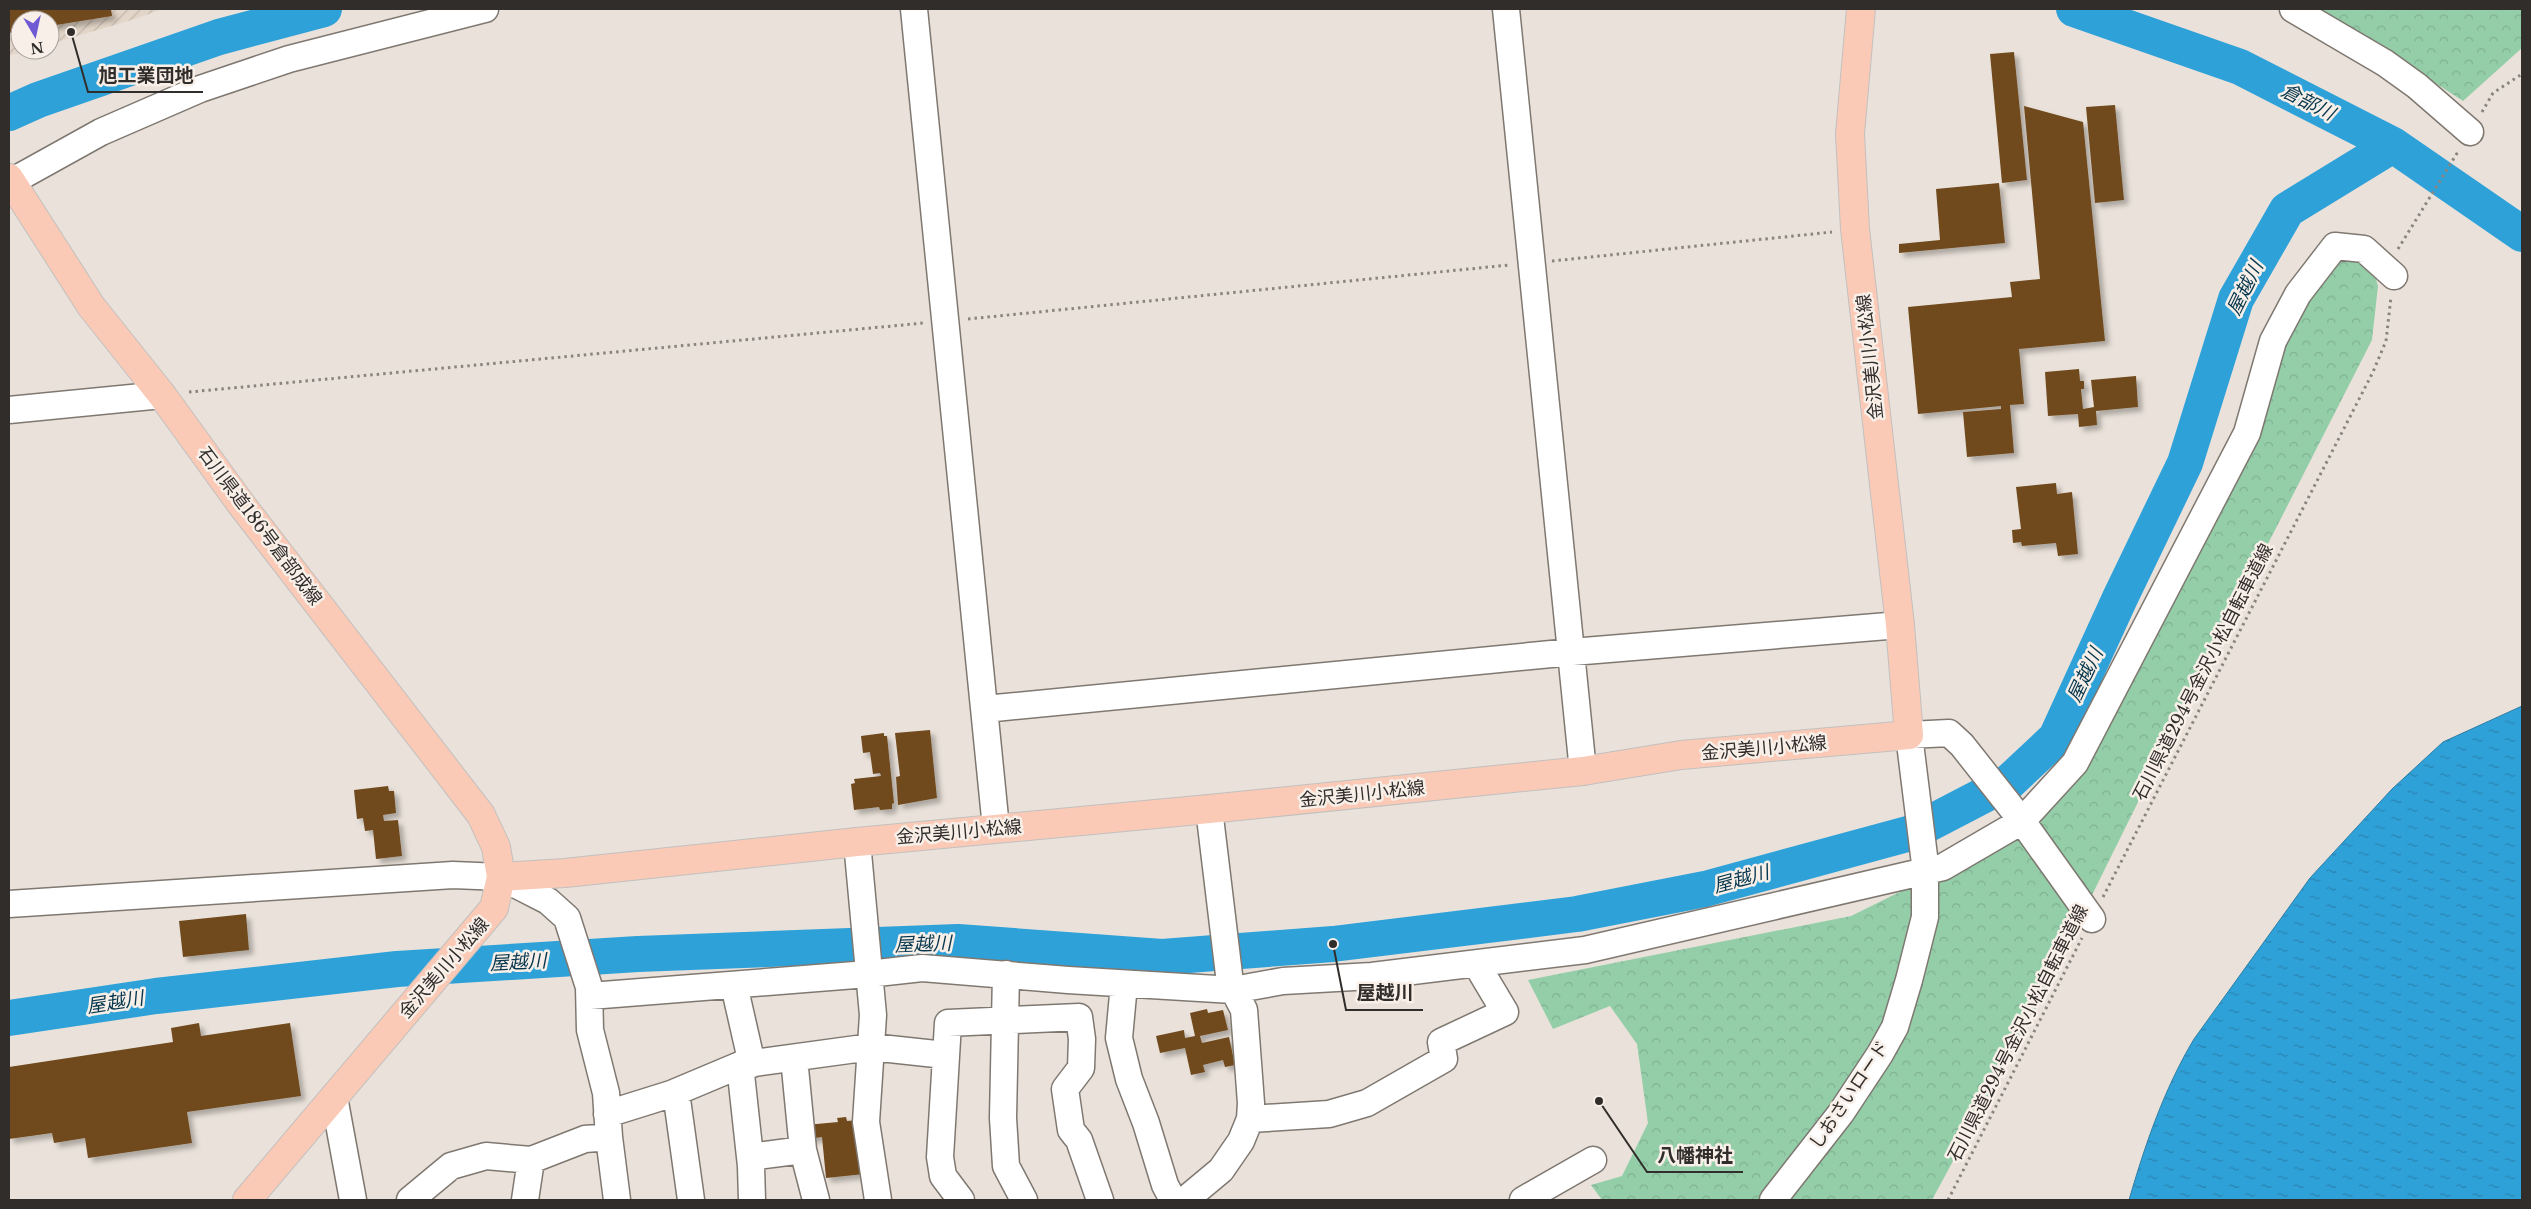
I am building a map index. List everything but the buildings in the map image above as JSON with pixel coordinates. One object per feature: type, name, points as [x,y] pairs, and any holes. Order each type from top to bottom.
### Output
[{"type":"main road","name":"金沢美川小松線","points":[[247,1200],[413,1003],[475,933],[494,908],[501,877],[565,873],[996,828],[1209,809],[1583,771],[1681,755],[1909,735],[1900,625],[1855,229],[1850,134],[1861,9]]},
{"type":"main road","name":"石川県道186号倉部成線","points":[[9,181],[91,306],[162,395],[241,504],[481,815],[496,847],[501,877]]},
{"type":"street","points":[[9,181],[101,132],[200,89],[289,59],[485,9]]},
{"type":"street","points":[[914,9],[996,828]]},
{"type":"street","points":[[1506,9],[1583,771]]},
{"type":"street","points":[[2293,9],[2385,63],[2417,86],[2464,141]]},
{"type":"street","points":[[589,991],[734,985],[868,969],[922,968],[1124,984],[1231,987],[1283,981],[1372,976],[1477,965],[1585,950],[1925,867],[1944,867],[2019,817],[2075,763],[2247,433],[2272,341],[2298,294],[2335,246],[2364,250],[2394,276]]},
{"type":"street","points":[[9,410],[162,395]]},
{"type":"street","points":[[985,708],[1572,652],[1900,625]]},
{"type":"street","points":[[1909,735],[1949,733],[1962,745],[2019,817],[2092,918]]},
{"type":"street","name":"しおさいロード","points":[[1773,1200],[1841,1113],[1895,1028],[1925,917],[1925,867],[1909,735]]},
{"type":"street","points":[[1185,1200],[1221,1170],[1241,1141],[1250,1119],[1251,1103],[1244,1010],[1231,987],[1209,809]]},
{"type":"street","points":[[857,842],[873,1015],[866,1122],[878,1200]]},
{"type":"street","points":[[9,904],[453,875],[501,877],[548,901],[567,918],[574,935],[589,991],[590,1030],[606,1093],[617,1200]]},
{"type":"street","points":[[1250,1119],[1329,1114],[1367,1103],[1444,1059],[1441,1042],[1505,1012],[1477,965]]},
{"type":"street","points":[[1006,974],[1003,1118],[1006,1166],[1024,1200]]},
{"type":"street","points":[[1124,984],[1119,1038],[1128,1079],[1146,1123],[1173,1200]]},
{"type":"street","points":[[734,985],[746,1064],[752,1200]]},
{"type":"street","points":[[960,1200],[943,1176],[940,1157],[948,1023],[1078,1018],[1082,1039],[1081,1068],[1065,1089],[1072,1130],[1079,1140],[1100,1200]]},
{"type":"street","points":[[410,1200],[451,1166],[486,1156],[531,1160],[585,1139],[676,1092],[746,1064],[871,1047],[945,1056]]},
{"type":"street","points":[[794,1058],[804,1150],[816,1200]]},
{"type":"street","points":[[676,1092],[691,1200]]},
{"type":"street","points":[[334,1097],[353,1200]]},
{"type":"street","points":[[750,1157],[804,1150]]},
{"type":"street","points":[[525,1200],[531,1160]]},
{"type":"street","points":[[1523,1200],[1593,1160]]},
{"type":"path","points":[[2493,93],[2522,74]]},
{"type":"path","name":"石川県道294号金沢小松自転車道線","points":[[1948,1200],[2373,372],[2386,341],[2396,252],[2464,141]]},
{"type":"path","points":[[162,395],[946,321],[1855,229]]},
{"type":"shaded area","points":[[9,9],[163,9],[60,41],[60,10],[10,10],[9,56]]},
{"type":"green space","points":[[2321,9],[2522,9],[2522,48],[2463,101]]},
{"type":"green space","points":[[2337,255],[2371,262],[2378,286],[2372,340],[2201,675],[2038,1004],[1932,1200],[1602,1200],[1591,1185],[1622,1176],[1648,1123],[1637,1044],[1610,1006],[1553,1029],[1528,980],[1851,916],[2007,839],[2082,768],[2285,337]]},
{"type":"water","points":[[2522,706],[2522,1200],[2129,1200],[2156,1118],[2183,1058],[2194,1039],[2310,878],[2392,789],[2443,742]]},
{"type":"waterway","name":"倉部川","points":[[9,113],[38,100],[219,37],[324,9]]},
{"type":"waterway","name":"倉部川","points":[[2074,9],[2240,67],[2393,145],[2522,234]]},
{"type":"waterway","name":"屋越川","points":[[9,1018],[156,996],[397,969],[638,954],[958,942],[1162,957],[1333,944],[1577,914],[1705,889],[1911,833],[2009,782],[2056,738],[2120,598],[2185,463],[2236,299],[2287,210],[2393,145]]},
{"type":"place","name":"旭工業団地","points":[[71,32]]},
{"type":"place","name":"屋越川","points":[[1333,944]]},
{"type":"place","name":"八幡神社","points":[[1599,1101]]}]
